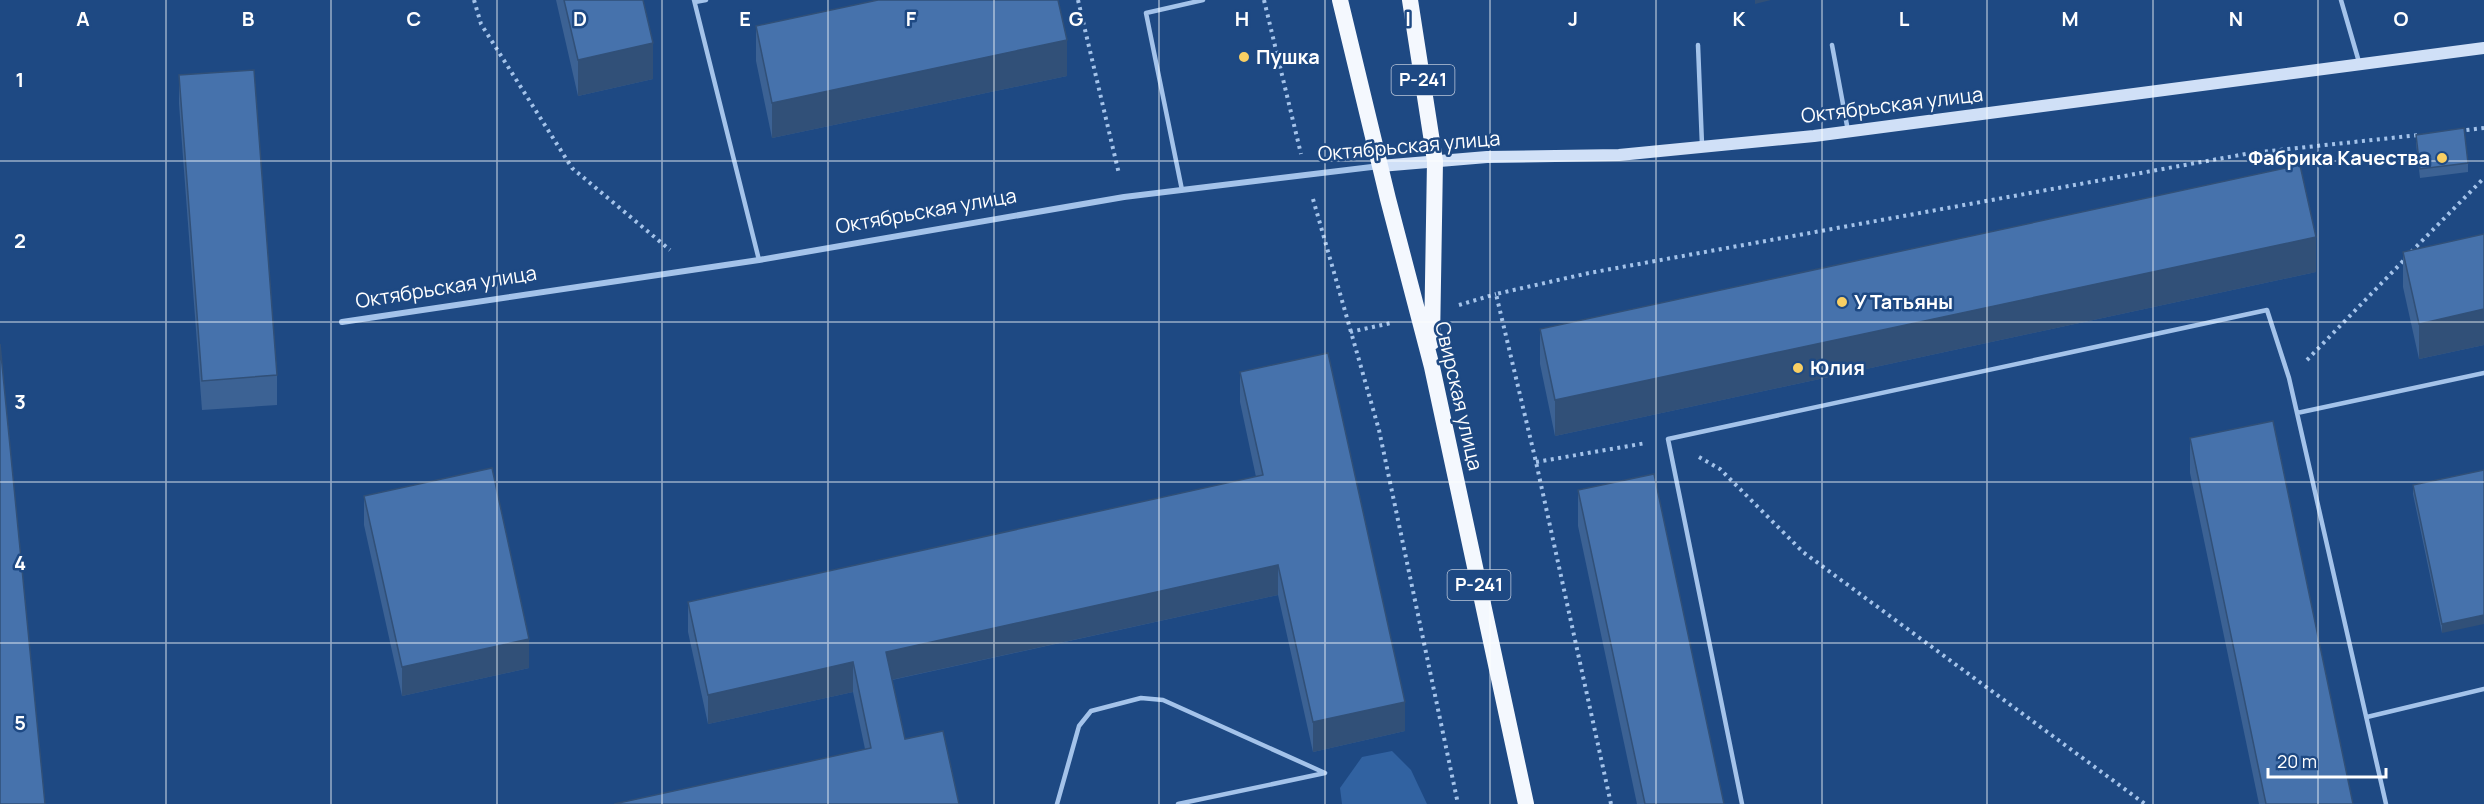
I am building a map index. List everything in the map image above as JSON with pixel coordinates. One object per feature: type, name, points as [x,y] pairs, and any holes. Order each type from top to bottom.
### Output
[{"type":"highway","name":"Свирская улица","points":[[1340,0],[1432,367],[1526,804]]},
{"type":"highway","name":"Р-241","points":[[1410,0],[1435,160],[1432,367]]},
{"type":"main road","name":"Октябрьская улица","points":[[1380,166],[1487,157],[1619,156],[1848,131],[2484,48]]},
{"type":"street","name":"Октябрьская улица","points":[[342,322],[759,260],[1124,197],[1380,166]]},
{"type":"lane","points":[[706,0],[695,1],[759,260]]},
{"type":"lane","points":[[1182,190],[1146,13],[1203,0]]},
{"type":"lane","points":[[2341,0],[2360,64]]},
{"type":"lane","points":[[1698,45],[1702,147]]},
{"type":"lane","points":[[1833,45],[1848,131]]},
{"type":"lane","points":[[1742,804],[1668,439],[2267,310],[2289,378],[2386,804]]},
{"type":"lane","points":[[2296,413],[2484,373]]},
{"type":"lane","points":[[2367,717],[2484,689]]},
{"type":"lane","points":[[1057,804],[1079,726],[1092,711],[1141,698],[1163,700],[1325,773],[1178,804]]},
{"type":"path","points":[[474,0],[482,24],[572,168],[694,270]]},
{"type":"path","points":[[1078,0],[1124,197]]},
{"type":"path","points":[[1264,0],[1287,102],[1379,430],[1458,804]]},
{"type":"path","points":[[2449,132],[2484,128]]},
{"type":"path","points":[[1611,804],[1536,462],[1496,294],[1610,268],[2251,153],[2426,134]]},
{"type":"path","points":[[2289,378],[2484,178]]},
{"type":"path","points":[[1536,462],[1668,439],[1720,469],[1803,552],[2145,804]]},
{"type":"shaded area","points":[[1392,751],[1411,770],[1427,804],[1342,804],[1340,788],[1362,757]]},
{"type":"building","points":[[564,0],[643,0],[653,43],[578,60]]},
{"type":"building","points":[[878,0],[1058,0],[1067,40],[772,103],[756,26]]},
{"type":"building","points":[[254,70],[277,375],[202,381],[179,75]]},
{"type":"building","name":"Фабрика Качества","points":[[2464,128],[2468,163],[2420,169],[2416,135]]},
{"type":"building","points":[[2300,165],[2316,237],[1555,400],[1540,329]]},
{"type":"building","points":[[2484,234],[2484,309],[2419,324],[2403,252]]},
{"type":"building","points":[[0,344],[45,804],[0,804]]},
{"type":"building","points":[[1328,353],[1405,702],[1313,722],[1278,565],[886,652],[905,739],[943,731],[959,804],[614,804],[871,748],[853,662],[708,695],[688,602],[1263,475],[1240,372]]},
{"type":"building","points":[[2273,421],[2353,804],[2266,804],[2190,438]]},
{"type":"building","points":[[492,468],[529,639],[402,667],[364,496]]},
{"type":"building","points":[[2484,470],[2484,615],[2442,624],[2413,485]]},
{"type":"building","points":[[1654,474],[1724,804],[1645,804],[1578,490]]},
{"type":"place","name":"Пушка","points":[[1244,57]]},
{"type":"place","name":"Фабрика Качества","points":[[2442,158]]},
{"type":"place","name":"У Татьяны","points":[[1842,302]]},
{"type":"place","name":"Юлия","points":[[1798,368]]}]
